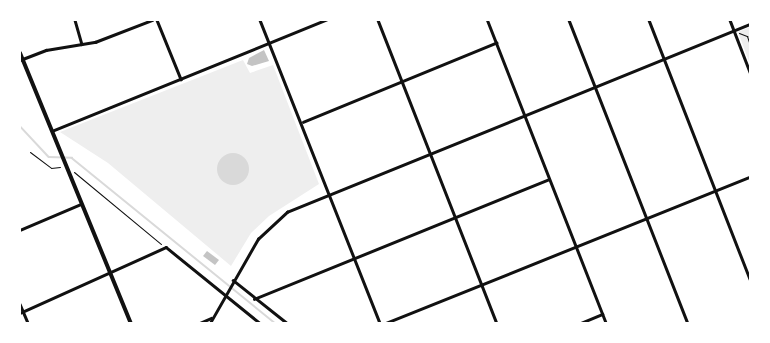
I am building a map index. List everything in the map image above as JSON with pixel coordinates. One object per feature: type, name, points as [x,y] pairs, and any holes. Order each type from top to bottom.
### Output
[{"type":"main road","points":[[20,54],[21,60],[52,131],[64,164],[131,323]]},
{"type":"street","points":[[75,20],[82,44]]},
{"type":"street","points":[[21,60],[46,50],[82,44],[152,20]]},
{"type":"street","points":[[157,20],[181,79]]},
{"type":"street","points":[[260,20],[302,122],[328,194],[380,323]]},
{"type":"street","points":[[52,131],[326,20]]},
{"type":"street","points":[[378,20],[497,323]]},
{"type":"street","points":[[487,20],[606,323]]},
{"type":"street","points":[[569,20],[688,323]]},
{"type":"street","points":[[649,20],[750,279]]},
{"type":"street","points":[[730,20],[750,72]]},
{"type":"street","points":[[210,323],[211,318],[230,284],[267,227],[287,212],[430,151],[750,24]]},
{"type":"street","points":[[302,122],[401,80],[496,43]]},
{"type":"street","points":[[386,323],[750,177]]},
{"type":"street","points":[[254,299],[354,260],[549,179]]},
{"type":"street","points":[[20,230],[81,204]]},
{"type":"street","points":[[22,312],[111,274],[166,248],[260,323]]},
{"type":"street","points":[[233,280],[254,299],[287,323]]},
{"type":"street","points":[[20,304],[22,312],[28,323]]},
{"type":"street","points":[[580,323],[602,314]]},
{"type":"street","points":[[200,323],[211,318]]},
{"type":"path","points":[[734,31],[747,39],[750,45]]},
{"type":"path","points":[[30,152],[51,168],[64,164]]},
{"type":"path","points":[[68,173],[74,172],[85,178],[166,248]]},
{"type":"shaded area","points":[[750,27],[750,64],[738,32]]},
{"type":"shaded area","points":[[243,60],[250,73],[273,65],[319,184],[269,216],[251,233],[231,266],[108,163],[60,132]]},
{"type":"shaded area","points":[[233,153],[239,154],[246,160],[249,169],[248,175],[242,182],[233,185],[227,184],[220,178],[217,169],[218,163],[224,156]]},
{"type":"building","points":[[264,50],[269,61],[252,66],[247,64],[249,58]]},
{"type":"building","points":[[207,251],[219,260],[215,265],[203,256]]},
{"type":"waterway","points":[[20,126],[49,157],[72,158],[275,323]]}]
